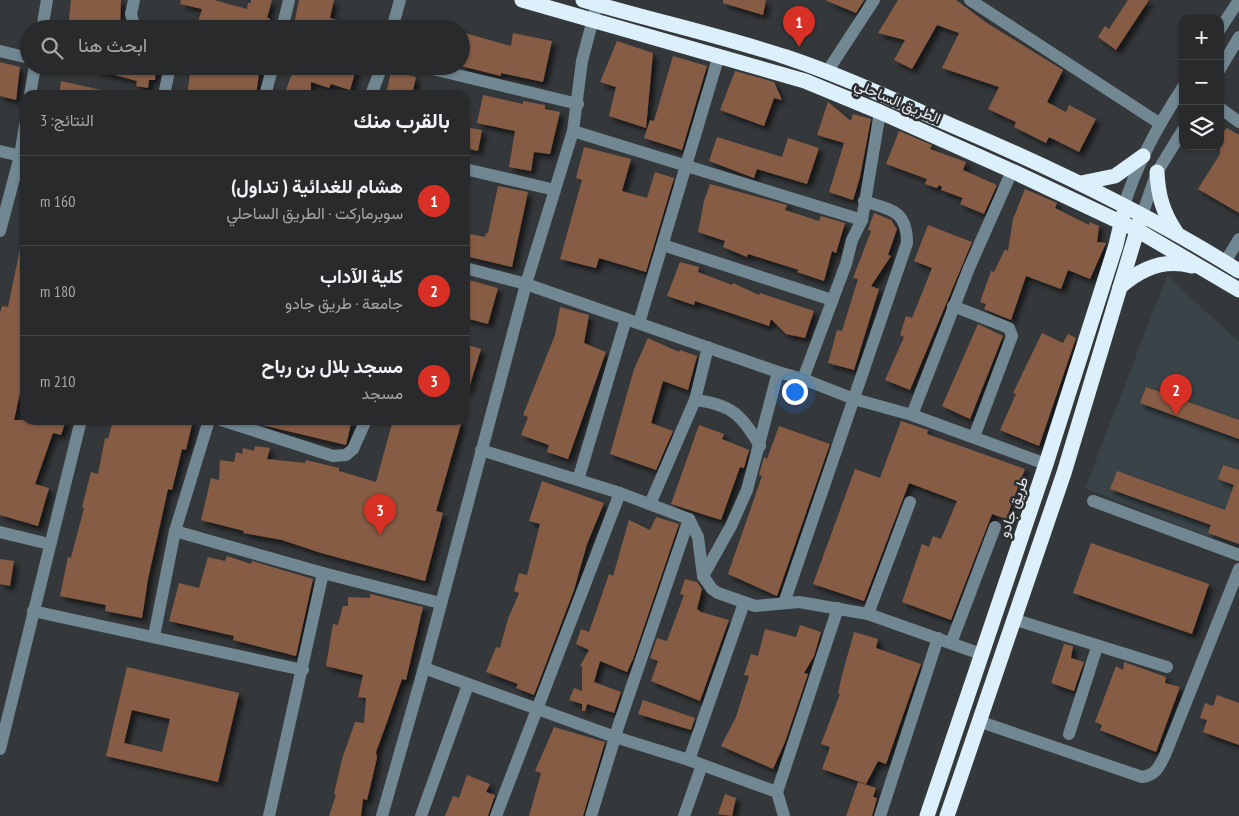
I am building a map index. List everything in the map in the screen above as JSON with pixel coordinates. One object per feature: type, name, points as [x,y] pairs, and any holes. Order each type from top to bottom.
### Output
[{"type":"highway","name":"الطريق الساحلي","points":[[522,0],[805,81],[1012,171],[1138,230],[1239,290]]},
{"type":"highway","name":"الطريق الساحلي","points":[[590,2],[718,36],[827,72],[1019,153],[1142,215],[1239,271]]},
{"type":"highway","points":[[1081,183],[1115,176],[1143,156]]},
{"type":"highway","points":[[1157,172],[1162,204],[1176,234]]},
{"type":"highway","name":"طريق جادو","points":[[927,816],[1046,464],[1121,223],[1124,206]]},
{"type":"highway","points":[[947,816],[1064,473],[1142,215]]},
{"type":"highway","points":[[1119,288],[1132,276],[1148,268],[1166,263],[1202,268]]},
{"type":"street","points":[[44,20],[47,0]]},
{"type":"street","points":[[133,20],[131,14],[134,0]]},
{"type":"street","points":[[284,20],[289,0]]},
{"type":"street","points":[[394,20],[400,0]]},
{"type":"street","points":[[827,72],[874,0]]},
{"type":"street","points":[[970,0],[1159,123]]},
{"type":"street","points":[[1224,23],[1239,0]]},
{"type":"street","points":[[382,816],[424,668],[526,284],[573,131],[578,104],[582,60],[592,20],[590,2]]},
{"type":"street","points":[[1224,62],[1239,37]]},
{"type":"street","points":[[0,51],[20,56]]},
{"type":"street","points":[[639,323],[719,55]]},
{"type":"street","points":[[31,90],[33,75]]},
{"type":"street","points":[[165,90],[168,75]]},
{"type":"street","points":[[266,90],[271,75]]},
{"type":"street","points":[[373,90],[379,75]]},
{"type":"street","points":[[457,75],[578,104]]},
{"type":"street","points":[[1124,206],[1143,156],[1159,123],[1179,93]]},
{"type":"street","points":[[1224,111],[1239,122]]},
{"type":"street","points":[[803,379],[852,240],[862,220],[880,112]]},
{"type":"street","points":[[573,131],[862,220]]},
{"type":"street","points":[[1142,215],[1157,172],[1179,136]]},
{"type":"street","points":[[0,151],[20,156]]},
{"type":"street","points":[[0,230],[20,164]]},
{"type":"street","points":[[470,170],[555,190]]},
{"type":"street","points":[[912,415],[954,306],[1012,171]]},
{"type":"street","points":[[784,603],[906,243],[907,231],[902,217],[894,211],[864,201]]},
{"type":"street","points":[[1225,262],[1239,239]]},
{"type":"street","points":[[663,244],[832,300]]},
{"type":"street","points":[[470,269],[526,284],[803,379],[854,399],[912,415],[1046,464]]},
{"type":"street","points":[[954,306],[1012,331],[1012,339],[974,437]]},
{"type":"street","points":[[578,480],[626,319]]},
{"type":"street","points":[[650,504],[695,400],[708,347]]},
{"type":"street","points":[[703,576],[731,526],[747,490],[778,372]]},
{"type":"street","points":[[695,400],[718,403],[747,422],[760,446]]},
{"type":"street","points":[[0,749],[80,425]]},
{"type":"street","points":[[154,636],[175,531],[207,425]]},
{"type":"street","points":[[237,425],[333,456],[346,455],[353,448],[364,425]]},
{"type":"street","points":[[481,450],[620,493],[689,519],[698,537],[703,576],[712,589],[744,603],[761,606],[799,602],[868,614],[981,654]]},
{"type":"street","points":[[496,816],[539,710],[620,493]]},
{"type":"street","points":[[1093,501],[1239,555]]},
{"type":"street","points":[[868,614],[910,502]]},
{"type":"street","points":[[591,816],[615,737],[689,519]]},
{"type":"street","points":[[951,643],[995,527]]},
{"type":"street","points":[[175,531],[323,573],[440,602]]},
{"type":"street","points":[[0,532],[49,544]]},
{"type":"street","points":[[978,721],[1142,777],[1150,776],[1158,770],[1165,755],[1239,569]]},
{"type":"street","points":[[269,816],[303,670],[323,573]]},
{"type":"street","points":[[689,760],[744,603]]},
{"type":"street","points":[[784,816],[777,792],[838,608]]},
{"type":"street","points":[[33,611],[303,670]]},
{"type":"street","points":[[1013,619],[1097,647],[1167,667]]},
{"type":"street","points":[[880,816],[938,638]]},
{"type":"street","points":[[1069,734],[1097,647]]},
{"type":"street","points":[[424,668],[615,737],[689,760],[777,792]]},
{"type":"street","points":[[421,816],[468,685]]},
{"type":"street","points":[[684,816],[702,765]]},
{"type":"shaded area","points":[[1167,276],[1239,342],[1239,549],[1085,488]]},
{"type":"building","points":[[71,0],[121,0],[120,20],[69,20]]},
{"type":"building","points":[[181,0],[214,0],[247,9],[248,3],[251,3],[251,0],[272,0],[267,18],[270,18],[270,20],[199,20],[202,9],[180,4]]},
{"type":"building","points":[[299,0],[334,0],[330,18],[337,20],[295,20]]},
{"type":"building","points":[[723,0],[766,0],[763,15],[723,3]]},
{"type":"building","points":[[825,0],[864,0],[856,13]]},
{"type":"building","points":[[898,0],[956,0],[987,23],[1063,70],[1047,102],[1066,112],[1069,105],[1096,119],[1079,152],[1049,137],[1046,143],[1014,127],[1016,122],[988,109],[999,87],[942,68],[959,33],[937,25],[912,69],[894,60],[905,40],[878,33]]},
{"type":"building","points":[[1128,0],[1149,0],[1116,50],[1098,37],[1105,26],[1109,29]]},
{"type":"building","points":[[513,33],[552,41],[543,82],[501,73],[501,76],[470,68],[470,35],[511,46]]},
{"type":"building","points":[[617,41],[653,53],[646,128],[609,116],[616,87],[600,82]]},
{"type":"building","points":[[673,56],[707,66],[682,150],[644,138],[650,120],[654,121]]},
{"type":"building","points":[[0,62],[20,67],[16,100],[0,96]]},
{"type":"building","points":[[735,71],[774,82],[782,100],[774,98],[764,126],[720,110]]},
{"type":"building","points":[[115,75],[155,75],[155,80],[149,80],[148,88],[136,86],[137,81]]},
{"type":"building","points":[[190,75],[259,75],[257,90],[188,90]]},
{"type":"building","points":[[292,75],[354,75],[350,90],[331,84],[329,88],[311,82],[311,90],[286,90]]},
{"type":"building","points":[[390,75],[416,77],[413,90],[387,90]]},
{"type":"building","points":[[61,81],[101,90],[60,90]]},
{"type":"building","points":[[483,95],[523,104],[523,101],[545,105],[545,109],[560,112],[550,154],[534,152],[531,171],[509,167],[515,131],[477,123]]},
{"type":"building","points":[[828,102],[851,121],[853,114],[871,119],[860,177],[853,200],[829,192],[844,143],[817,135]]},
{"type":"building","points":[[470,128],[482,130],[478,151],[470,149]]},
{"type":"building","points":[[1227,128],[1239,135],[1239,213],[1198,189],[1220,154],[1220,150],[1224,150],[1224,131]]},
{"type":"building","points":[[899,131],[932,145],[930,149],[966,162],[963,170],[997,185],[984,214],[960,204],[963,198],[941,190],[942,187],[939,185],[937,188],[925,184],[927,179],[886,164]]},
{"type":"building","points":[[717,137],[782,157],[788,138],[819,148],[807,184],[757,169],[754,178],[709,161]]},
{"type":"building","points":[[584,147],[631,159],[622,191],[647,198],[655,172],[674,178],[646,272],[599,258],[596,268],[560,259],[582,180],[576,178]]},
{"type":"building","points":[[710,184],[787,205],[785,210],[819,221],[821,216],[845,223],[836,253],[832,251],[824,281],[797,272],[799,270],[748,254],[747,257],[723,247],[725,241],[698,232],[704,201]]},
{"type":"building","points":[[498,186],[528,192],[512,267],[470,257],[470,234],[485,237],[486,233],[488,233]]},
{"type":"building","points":[[1025,189],[1057,203],[1055,208],[1089,225],[1090,222],[1099,226],[1097,242],[1106,243],[1090,279],[1068,270],[1061,289],[1026,276],[1011,320],[984,309],[986,304],[980,302],[991,271],[994,272],[1005,249],[1008,251],[1013,219]]},
{"type":"building","points":[[874,213],[891,220],[897,229],[888,255],[891,256],[871,286],[879,289],[854,370],[828,363],[837,330],[842,331],[858,279],[853,278],[871,231],[868,230]]},
{"type":"building","points":[[928,225],[972,242],[910,390],[885,380],[904,337],[900,335],[906,316],[912,318],[932,268],[914,261]]},
{"type":"building","points":[[20,249],[20,393],[14,420],[20,420],[20,425],[64,425],[61,435],[53,433],[35,484],[49,488],[38,526],[0,515],[0,313],[2,306],[8,307]]},
{"type":"building","points":[[680,262],[699,267],[698,272],[732,285],[733,283],[759,295],[760,293],[814,311],[805,338],[786,334],[771,319],[769,326],[695,301],[694,305],[667,296]]},
{"type":"building","points":[[470,280],[498,288],[488,324],[470,319]]},
{"type":"building","points":[[560,307],[589,315],[584,343],[606,352],[568,459],[547,452],[549,445],[521,435],[528,417],[523,415],[555,335]]},
{"type":"building","points":[[978,324],[1003,336],[970,419],[942,406]]},
{"type":"building","points":[[1042,333],[1063,343],[1068,334],[1076,338],[1039,446],[1000,430],[1016,394],[1013,393]]},
{"type":"building","points":[[648,338],[679,352],[680,350],[697,356],[688,390],[663,381],[651,423],[673,431],[656,470],[610,454],[634,369]]},
{"type":"building","points":[[470,346],[481,349],[470,385]]},
{"type":"building","points":[[1146,387],[1239,420],[1239,439],[1140,403]]},
{"type":"building","points":[[901,421],[928,430],[927,434],[1025,469],[1006,519],[992,514],[951,620],[902,602],[922,544],[929,547],[933,536],[941,539],[957,501],[909,483],[864,601],[813,584],[855,469],[880,478]]},
{"type":"building","points":[[112,425],[192,425],[186,450],[182,449],[172,490],[168,489],[148,579],[142,618],[105,611],[106,605],[60,596],[68,557],[71,558],[84,508],[82,507],[91,472],[98,474],[105,438],[108,439]]},
{"type":"building","points":[[262,425],[351,425],[346,445]]},
{"type":"building","points":[[392,425],[461,425],[436,511],[443,513],[425,581],[321,553],[282,540],[243,533],[244,531],[201,520],[211,478],[219,480],[220,460],[234,462],[236,452],[242,454],[243,448],[254,451],[255,446],[270,448],[267,459],[305,463],[306,460],[339,468],[339,471],[376,482]]},
{"type":"building","points":[[699,425],[724,434],[722,439],[749,450],[744,468],[740,467],[721,520],[671,504]]},
{"type":"building","points":[[779,426],[830,444],[777,596],[728,574],[762,476],[759,475],[764,457],[767,459]]},
{"type":"building","points":[[1223,465],[1239,470],[1239,544],[1208,533],[1211,525],[1110,489],[1117,471],[1225,510],[1234,485],[1218,479]]},
{"type":"building","points":[[542,481],[604,503],[587,544],[574,590],[534,695],[516,688],[518,684],[486,672],[496,647],[500,648],[508,619],[519,593],[514,591],[519,573],[527,575],[540,524],[529,521]]},
{"type":"building","points":[[656,517],[679,524],[633,659],[627,672],[600,661],[594,682],[621,692],[614,713],[587,704],[585,711],[582,711],[582,704],[569,700],[574,688],[582,691],[582,667],[580,666],[589,650],[576,644],[581,629],[589,632],[609,574],[613,576],[629,520],[650,530]]},
{"type":"building","points":[[1091,543],[1209,584],[1192,634],[1073,593]]},
{"type":"building","points":[[227,556],[251,564],[252,561],[313,579],[296,656],[233,640],[234,636],[169,621],[179,583],[199,588],[208,557],[225,561]]},
{"type":"building","points":[[0,559],[14,561],[10,586],[0,584]]},
{"type":"building","points":[[685,579],[697,582],[702,589],[697,609],[701,612],[729,620],[700,701],[651,681],[658,661],[650,658],[657,638],[667,641],[684,595],[680,594]]},
{"type":"building","points":[[370,594],[423,607],[406,680],[402,679],[376,752],[377,758],[367,800],[363,799],[361,816],[329,816],[336,795],[334,794],[342,759],[355,722],[364,723],[366,698],[358,697],[363,675],[326,666],[333,624],[338,625],[343,606],[348,606],[348,597],[370,598]]},
{"type":"building","points":[[800,625],[821,632],[814,656],[804,673],[808,674],[785,742],[773,769],[721,746],[736,717],[749,676],[744,675],[751,654],[758,656],[765,629],[796,637]]},
{"type":"building","points":[[854,632],[878,639],[876,648],[921,664],[886,764],[878,761],[866,784],[822,769],[830,747],[821,744],[840,694],[838,694],[841,679]]},
{"type":"building","points":[[1064,644],[1073,646],[1071,658],[1084,662],[1074,691],[1051,683]]},
{"type":"building","points":[[1124,662],[1166,677],[1165,683],[1180,687],[1156,752],[1100,730],[1102,725],[1095,722],[1116,666],[1123,670]]},
{"type":"building","points":[[127,667],[239,693],[218,782],[106,756]],"holes":[[[132,710],[170,719],[162,752],[124,743]]]},
{"type":"building","points":[[1217,695],[1239,703],[1239,745],[1203,732],[1207,720],[1200,718],[1205,703],[1213,706]]},
{"type":"building","points":[[643,700],[695,718],[691,730],[638,714]]},
{"type":"building","points":[[554,727],[605,742],[583,816],[529,816],[541,773],[535,771]]},
{"type":"building","points":[[467,775],[490,784],[486,792],[495,795],[488,816],[445,816],[453,796],[459,798]]},
{"type":"building","points":[[858,782],[876,788],[873,797],[877,798],[872,816],[846,816]]},
{"type":"building","points":[[725,794],[736,798],[732,816],[718,814]]},
{"type":"place","name":"هشام للغدائية ( تداول)","points":[[799,47]]},
{"type":"place","name":"كلية الآداب","points":[[1176,415]]},
{"type":"place","name":"مسجد بلال بن رباح","points":[[380,535]]}]
